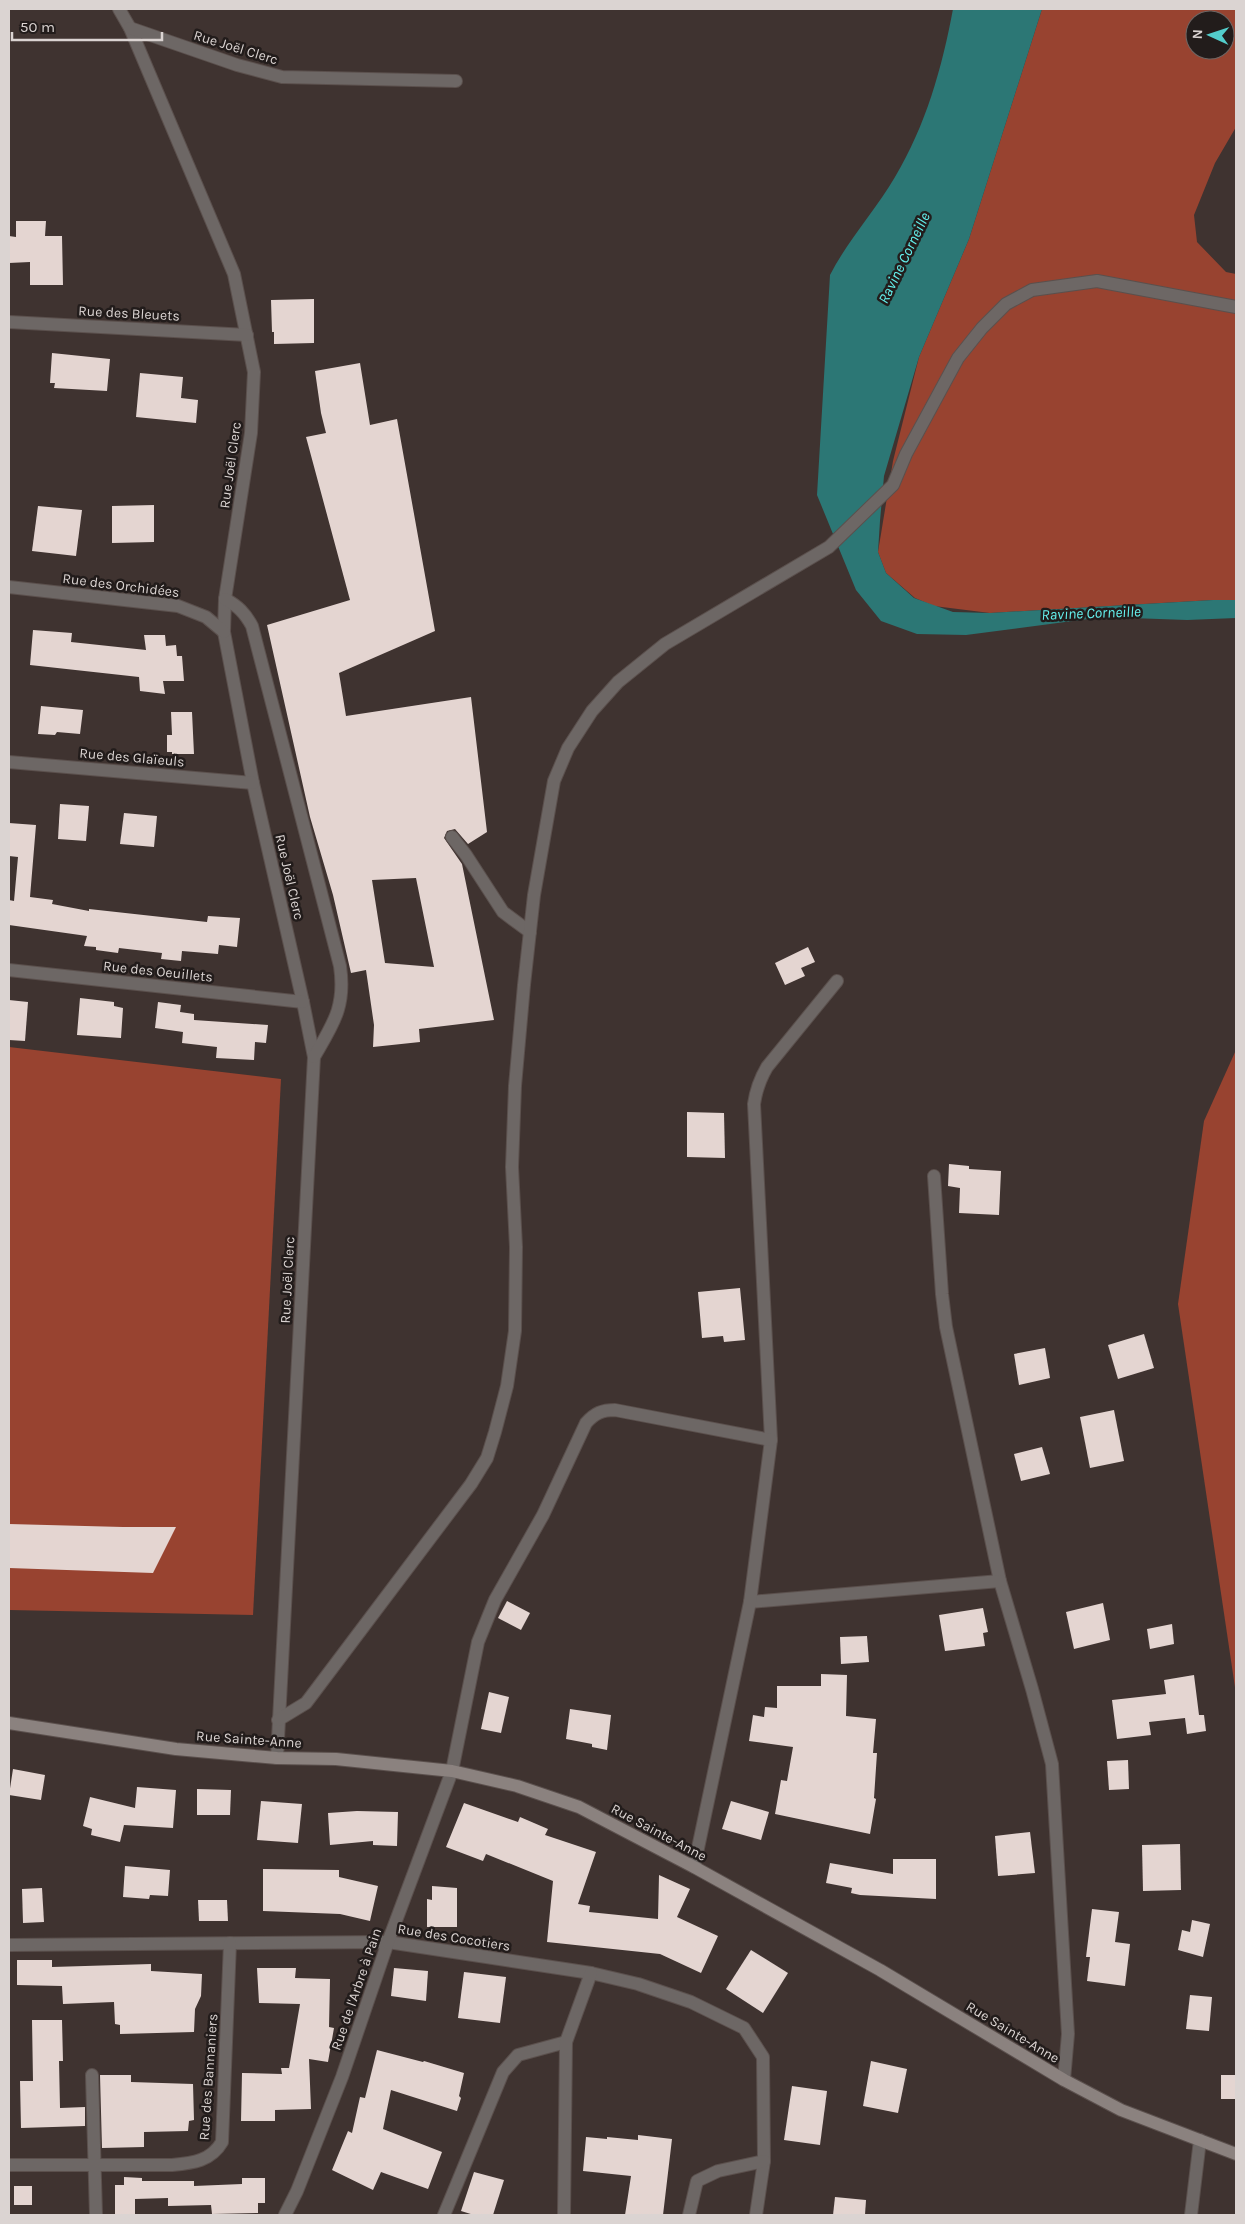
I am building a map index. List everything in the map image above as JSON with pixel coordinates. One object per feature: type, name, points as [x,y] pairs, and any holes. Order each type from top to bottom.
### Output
[{"type":"main road","name":"Rue Sainte-Anne","points":[[9,1722],[176,1749],[277,1758],[336,1759],[452,1771],[517,1786],[579,1807],[694,1867],[880,1970],[1064,2080],[1121,2110],[1236,2154]]},
{"type":"street","name":"Rue Joël Clerc","points":[[119,9],[130,28],[234,274],[254,372],[253,410],[225,599],[224,632],[253,783],[314,1057],[277,1758]]},
{"type":"street","name":"Rue Joël Clerc","points":[[130,28],[237,65],[282,77],[456,81]]},
{"type":"street","points":[[278,1720],[306,1703],[471,1484],[487,1458],[507,1386],[515,1331],[516,1247],[512,1167],[514,1113],[534,895],[554,781],[568,748],[592,711],[618,682],[665,644],[829,547],[893,484],[906,454],[958,358],[982,328],[1006,304],[1032,290],[1097,281],[1236,307]]},
{"type":"street","name":"Rue des Bleuets","points":[[9,322],[247,335]]},
{"type":"street","name":"Rue des Orchidées","points":[[9,586],[178,606],[206,617],[224,632]]},
{"type":"street","points":[[225,599],[237,605],[246,615],[252,626],[343,981],[338,1016],[314,1057]]},
{"type":"street","name":"Rue des Glaïeuls","points":[[9,762],[253,783]]},
{"type":"street","points":[[452,837],[503,912],[530,932]]},
{"type":"street","name":"Rue des Oeuillets","points":[[9,970],[303,1002]]},
{"type":"street","points":[[694,1867],[750,1602],[771,1440],[754,1104],[756,1090],[760,1078],[767,1067],[837,981]]},
{"type":"street","points":[[934,1176],[943,1310],[1000,1581],[1052,1764],[1068,2034],[1064,2080]]},
{"type":"street","name":"Rue de l'Arbre à Pain","points":[[285,2215],[297,2191],[342,2077],[388,1942],[452,1771],[478,1642],[485,1621],[543,1515],[586,1423],[595,1414],[605,1410],[615,1410],[771,1440]]},
{"type":"street","points":[[750,1602],[1000,1581]]},
{"type":"street","name":"Rue des Cocotiers","points":[[9,1945],[388,1942],[591,1973],[638,1984],[691,2002],[744,2028],[763,2057],[764,2161],[756,2215]]},
{"type":"street","name":"Rue des Bannaniers","points":[[9,2165],[172,2165],[194,2163],[208,2158],[217,2150],[222,2142],[230,1943]]},
{"type":"street","points":[[564,2215],[566,2042],[591,1973]]},
{"type":"street","points":[[444,2215],[503,2072],[518,2055],[566,2042]]},
{"type":"street","points":[[92,2075],[96,2215]]},
{"type":"street","points":[[1191,2215],[1200,2140]]},
{"type":"street","points":[[689,2215],[697,2181],[718,2171],[764,2161]]},
{"type":"shaded area","points":[[1042,9],[1236,9],[1236,127],[1215,163],[1194,215],[1197,242],[1226,272],[1236,274],[1236,600],[990,613],[934,606],[915,598],[886,573],[878,552],[893,461],[919,357],[969,239]]},
{"type":"shaded area","points":[[9,1047],[281,1079],[253,1615],[9,1610]]},
{"type":"shaded area","points":[[1236,1050],[1236,1694],[1178,1304],[1204,1121]]},
{"type":"water","name":"Ravine Corneille","points":[[953,9],[1042,9],[969,239],[919,357],[884,476],[878,552],[886,573],[914,598],[953,612],[990,613],[1236,600],[1236,618],[1187,620],[1103,617],[966,635],[917,634],[881,621],[856,590],[817,495],[830,275],[895,177],[916,137],[938,74]]},
{"type":"building","points":[[16,221],[46,221],[45,236],[62,236],[63,285],[30,285],[30,262],[9,263],[9,236],[16,237]]},
{"type":"building","points":[[314,299],[314,343],[274,344],[271,300]]},
{"type":"building","points":[[52,353],[110,359],[107,391],[54,388],[55,383],[50,383]]},
{"type":"building","points":[[360,363],[370,425],[397,419],[435,631],[339,673],[346,716],[471,697],[487,832],[468,844],[455,829],[447,831],[444,838],[462,864],[494,1020],[419,1029],[420,1042],[373,1047],[374,1025],[366,970],[351,973],[333,895],[310,817],[267,625],[350,600],[306,437],[326,433],[315,371]],"holes":[[[416,878],[434,967],[385,963],[372,880]]]},
{"type":"building","points":[[140,373],[183,377],[181,398],[198,400],[196,423],[136,417]]},
{"type":"building","points":[[154,505],[154,542],[112,543],[112,506]]},
{"type":"building","points":[[38,506],[82,510],[76,556],[32,551]]},
{"type":"building","points":[[33,630],[72,633],[71,642],[146,650],[144,635],[165,635],[166,646],[176,645],[177,656],[182,656],[184,681],[163,681],[165,694],[140,691],[139,677],[30,665]]},
{"type":"building","points":[[41,706],[83,710],[80,734],[57,732],[55,735],[38,734]]},
{"type":"building","points":[[171,712],[192,712],[194,754],[172,754],[172,752],[167,752],[167,735],[172,735]]},
{"type":"building","points":[[60,804],[89,806],[86,841],[58,839]]},
{"type":"building","points":[[124,813],[157,816],[154,847],[120,844]]},
{"type":"building","points":[[9,823],[36,825],[30,897],[53,900],[52,904],[89,911],[89,909],[207,922],[208,916],[240,918],[237,947],[219,945],[218,954],[182,951],[181,961],[161,959],[162,953],[119,948],[118,953],[96,950],[96,947],[84,946],[87,936],[9,925],[9,900],[14,901],[18,857],[9,856]]},
{"type":"building","points":[[808,947],[815,962],[801,968],[805,976],[785,985],[775,963]]},
{"type":"building","points":[[80,998],[114,1002],[114,1006],[123,1008],[121,1038],[77,1035]]},
{"type":"building","points":[[9,1000],[28,1002],[25,1041],[9,1040]]},
{"type":"building","points":[[158,1002],[181,1005],[180,1012],[194,1014],[194,1020],[268,1025],[266,1043],[255,1042],[254,1060],[216,1058],[217,1047],[182,1043],[183,1032],[155,1028]]},
{"type":"building","points":[[687,1112],[724,1113],[725,1158],[687,1157]]},
{"type":"building","points":[[949,1164],[969,1166],[969,1169],[1001,1171],[999,1215],[959,1213],[960,1188],[948,1186]]},
{"type":"building","points":[[740,1288],[745,1340],[724,1342],[723,1336],[702,1338],[698,1292]]},
{"type":"building","points":[[1144,1334],[1154,1368],[1118,1379],[1108,1345]]},
{"type":"building","points":[[1045,1348],[1050,1378],[1019,1385],[1014,1354]]},
{"type":"building","points":[[1114,1410],[1124,1461],[1090,1468],[1080,1417]]},
{"type":"building","points":[[1042,1447],[1050,1474],[1021,1481],[1014,1454]]},
{"type":"building","points":[[9,1524],[176,1527],[153,1573],[9,1568]]},
{"type":"building","points":[[507,1601],[530,1613],[521,1630],[498,1618]]},
{"type":"building","points":[[1103,1603],[1110,1640],[1074,1649],[1066,1612]]},
{"type":"building","points":[[983,1608],[988,1632],[983,1633],[985,1646],[945,1651],[939,1615]]},
{"type":"building","points":[[1172,1624],[1174,1644],[1150,1649],[1147,1629]]},
{"type":"building","points":[[867,1636],[869,1662],[841,1664],[840,1637]]},
{"type":"building","points":[[821,1674],[847,1675],[846,1716],[876,1719],[873,1753],[877,1753],[874,1798],[876,1799],[870,1834],[775,1814],[781,1780],[787,1781],[793,1747],[749,1741],[753,1715],[764,1717],[765,1707],[777,1708],[777,1686],[821,1686]]},
{"type":"building","points":[[1194,1675],[1199,1715],[1204,1715],[1206,1731],[1187,1734],[1185,1718],[1149,1722],[1151,1735],[1117,1739],[1112,1700],[1166,1694],[1164,1680]]},
{"type":"building","points":[[489,1692],[509,1697],[501,1733],[481,1729]]},
{"type":"building","points":[[570,1709],[611,1715],[607,1750],[592,1747],[592,1744],[566,1739]]},
{"type":"building","points":[[1128,1760],[1129,1789],[1109,1790],[1107,1761]]},
{"type":"building","points":[[13,1769],[45,1775],[41,1800],[9,1795]]},
{"type":"building","points":[[137,1787],[176,1790],[173,1828],[124,1825],[120,1842],[91,1835],[92,1829],[83,1826],[90,1797],[135,1808]]},
{"type":"building","points":[[197,1789],[231,1790],[230,1815],[197,1815]]},
{"type":"building","points":[[261,1801],[302,1804],[298,1843],[257,1840]]},
{"type":"building","points":[[731,1801],[769,1812],[761,1840],[722,1829]]},
{"type":"building","points":[[464,1803],[518,1822],[520,1817],[548,1829],[545,1835],[596,1852],[578,1904],[590,1906],[589,1912],[658,1919],[659,1875],[690,1889],[677,1917],[718,1936],[701,1973],[660,1954],[547,1942],[553,1881],[486,1854],[483,1861],[446,1847]]},
{"type":"building","points":[[357,1811],[398,1812],[397,1846],[373,1845],[373,1841],[330,1845],[328,1813]]},
{"type":"building","points":[[1030,1832],[1035,1873],[998,1876],[995,1836]]},
{"type":"building","points":[[1180,1844],[1181,1890],[1143,1891],[1142,1845]]},
{"type":"building","points":[[893,1859],[936,1859],[936,1899],[860,1895],[851,1893],[852,1888],[826,1883],[830,1863],[893,1874]]},
{"type":"building","points":[[125,1866],[170,1870],[168,1896],[150,1895],[149,1899],[123,1897]]},
{"type":"building","points":[[263,1869],[339,1870],[339,1877],[378,1886],[370,1921],[340,1914],[263,1911]]},
{"type":"building","points":[[432,1886],[457,1888],[457,1927],[427,1927],[427,1899],[432,1900]]},
{"type":"building","points":[[42,1888],[44,1922],[23,1923],[22,1889]]},
{"type":"building","points":[[198,1900],[227,1900],[228,1921],[199,1921]]},
{"type":"building","points":[[1092,1909],[1119,1912],[1115,1942],[1130,1944],[1125,1986],[1087,1981],[1090,1957],[1086,1957]]},
{"type":"building","points":[[1192,1920],[1210,1924],[1203,1957],[1178,1950],[1182,1930],[1190,1932]]},
{"type":"building","points":[[751,1950],[788,1973],[763,2013],[726,1989]]},
{"type":"building","points":[[17,1960],[52,1960],[52,1967],[151,1964],[151,1971],[202,1974],[201,1996],[195,2009],[194,2032],[120,2034],[120,2025],[115,2024],[114,2002],[63,2004],[62,1986],[17,1985]]},
{"type":"building","points":[[257,1968],[296,1968],[295,1978],[330,1979],[329,2027],[334,2028],[328,2062],[309,2059],[311,2109],[275,2110],[275,2121],[241,2121],[242,2073],[282,2074],[281,2068],[289,2068],[300,2004],[259,2003]]},
{"type":"building","points":[[394,1968],[428,1971],[426,2001],[391,1996]]},
{"type":"building","points":[[464,1972],[506,1977],[500,2023],[458,2018]]},
{"type":"building","points":[[1190,1995],[1212,1997],[1209,2031],[1186,2029]]},
{"type":"building","points":[[32,2020],[62,2020],[63,2061],[59,2061],[60,2108],[85,2107],[85,2126],[21,2128],[20,2081],[33,2081]]},
{"type":"building","points":[[377,2050],[464,2073],[459,2096],[461,2098],[457,2111],[391,2090],[383,2129],[442,2152],[428,2189],[381,2172],[373,2190],[332,2170],[348,2131],[352,2133],[360,2097],[365,2098]]},
{"type":"building","points":[[871,2061],[907,2069],[898,2113],[863,2106]]},
{"type":"building","points":[[100,2075],[131,2075],[131,2082],[193,2084],[194,2120],[189,2121],[188,2131],[144,2132],[144,2147],[102,2148]]},
{"type":"building","points":[[1221,2075],[1236,2075],[1236,2099],[1221,2099]]},
{"type":"building","points":[[792,2086],[827,2091],[820,2145],[784,2140]]},
{"type":"building","points":[[638,2135],[672,2139],[663,2215],[625,2215],[631,2176],[583,2171],[586,2137],[638,2140]]},
{"type":"building","points":[[474,2172],[504,2180],[493,2215],[474,2215],[461,2211]]},
{"type":"building","points":[[124,2177],[142,2178],[142,2181],[194,2181],[194,2186],[242,2184],[242,2178],[265,2178],[265,2203],[258,2203],[258,2213],[212,2214],[211,2205],[168,2206],[168,2198],[135,2199],[135,2215],[115,2215],[115,2185],[124,2185]]},
{"type":"building","points":[[14,2186],[32,2186],[32,2205],[14,2205]]},
{"type":"building","points":[[835,2197],[866,2200],[865,2215],[833,2215]]}]
